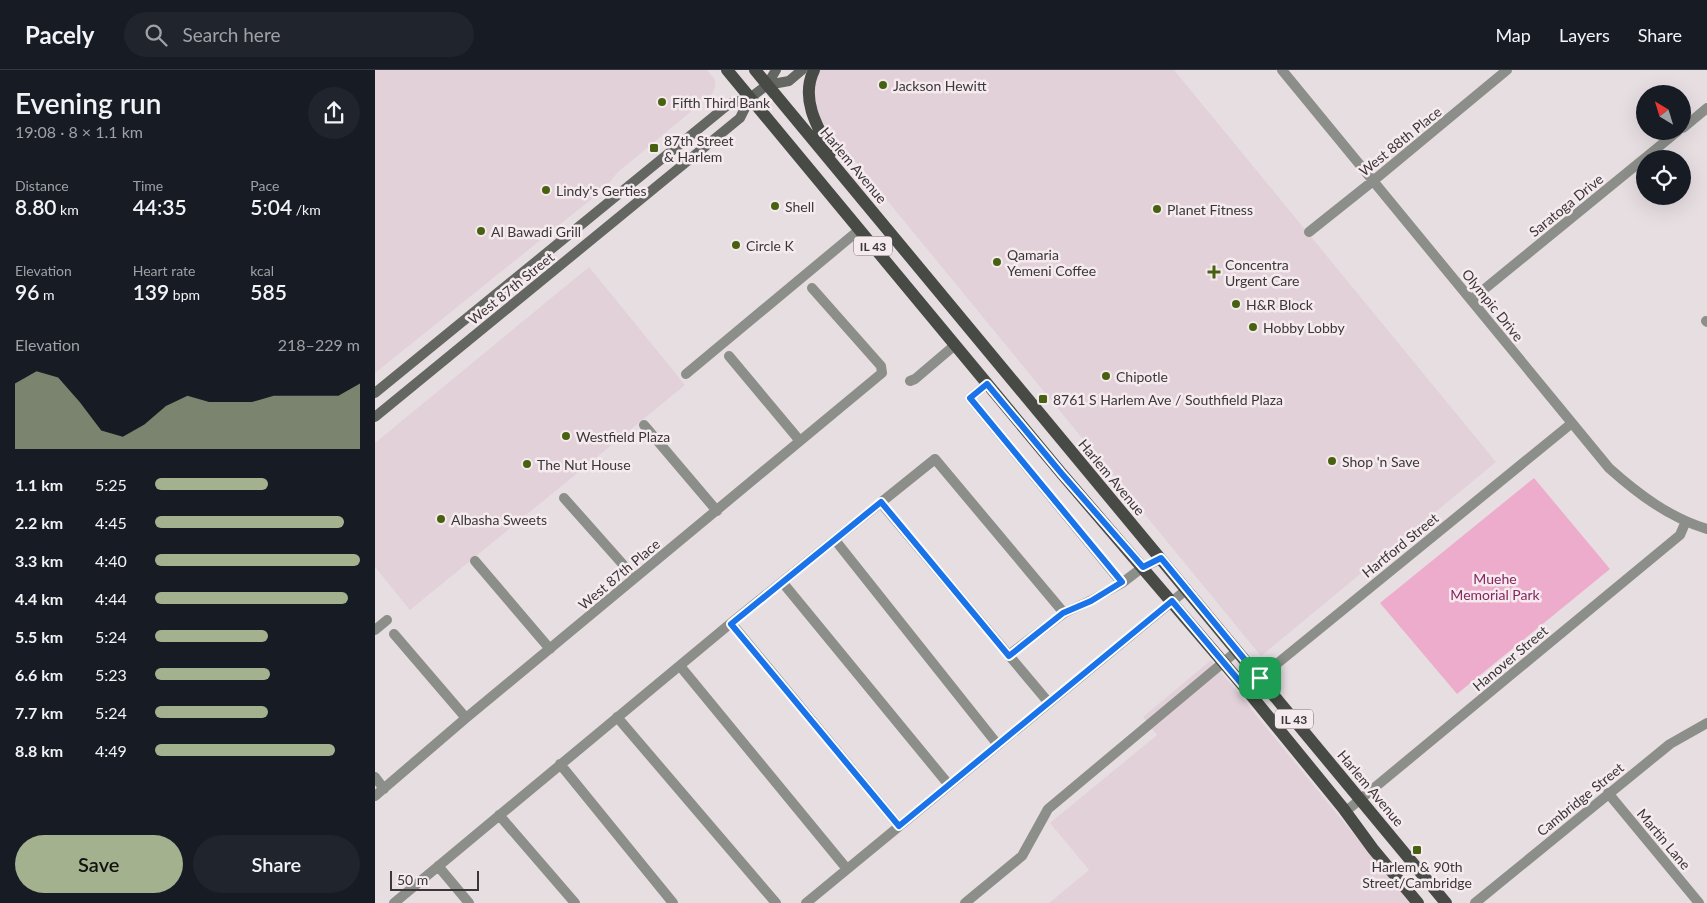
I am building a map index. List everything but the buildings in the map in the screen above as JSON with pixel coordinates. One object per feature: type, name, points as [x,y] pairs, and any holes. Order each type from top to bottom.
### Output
[{"type":"main road","name":"IL 43","points":[[727,70],[1062,474],[1224,662],[1418,903]]},
{"type":"main road","name":"Harlem Avenue","points":[[755,70],[1446,903]]},
{"type":"main road","name":"West 87th Street","points":[[375,393],[729,104],[750,98],[767,84],[776,70]]},
{"type":"main road","name":"West 87th Street","points":[[767,84],[789,81],[802,70]]},
{"type":"main road","points":[[814,70],[808,93],[811,112],[823,139],[845,178]]},
{"type":"main road","name":"West 87th Street","points":[[375,417],[740,118],[750,98]]},
{"type":"street","name":"Olympic Drive","points":[[1282,70],[1595,452],[1621,478],[1649,501],[1686,522],[1707,529]]},
{"type":"street","name":"West 88th Place","points":[[1309,232],[1373,181],[1501,72]]},
{"type":"street","points":[[1691,121],[1707,108]]},
{"type":"street","name":"Saratoga Drive","points":[[1471,300],[1667,140]]},
{"type":"street","points":[[686,374],[859,230]]},
{"type":"street","name":"West 87th Place","points":[[375,796],[466,718],[881,374],[881,366],[812,288]]},
{"type":"street","points":[[910,381],[915,379],[955,345]]},
{"type":"street","points":[[729,356],[800,441]]},
{"type":"street","points":[[987,384],[970,398],[1122,582]]},
{"type":"street","name":"Hartford Street","points":[[1246,689],[1572,423]]},
{"type":"street","points":[[644,425],[717,510]]},
{"type":"street","points":[[394,903],[617,717],[935,459],[1063,613]]},
{"type":"street","points":[[564,498],[635,578]]},
{"type":"street","points":[[881,502],[1049,703]]},
{"type":"street","name":"Hanover Street","points":[[1345,812],[1680,535],[1686,522]]},
{"type":"street","points":[[835,540],[998,745]]},
{"type":"street","points":[[1009,656],[1063,613],[1091,601],[1143,567],[1161,558]]},
{"type":"street","points":[[475,561],[550,649]]},
{"type":"street","points":[[783,583],[949,785]]},
{"type":"street","points":[[806,903],[1186,590]]},
{"type":"street","points":[[375,630],[387,620]]},
{"type":"street","points":[[731,624],[899,826]]},
{"type":"street","points":[[394,634],[466,718]]},
{"type":"street","points":[[965,903],[1022,856],[1048,809],[1237,651]]},
{"type":"street","points":[[680,666],[847,869]]},
{"type":"street","points":[[617,717],[776,903]]},
{"type":"street","name":"Cambridge Street","points":[[1475,903],[1670,744],[1707,723]]},
{"type":"street","points":[[560,764],[673,903]]},
{"type":"street","points":[[375,777],[384,789]]},
{"type":"street","name":"Martin Lane","points":[[1608,793],[1699,903]]},
{"type":"street","points":[[499,815],[575,903]]},
{"type":"street","points":[[438,866],[469,903]]},
{"type":"shaded area","points":[[375,70],[707,70],[715,80],[715,87],[712,94],[618,172],[604,189],[375,373]]},
{"type":"shaded area","points":[[820,70],[1174,70],[1496,462],[1261,656],[813,110],[813,88]]},
{"type":"shaded area","name":"Westfield Plaza","points":[[589,267],[685,385],[410,610],[375,567],[375,443]]},
{"type":"shaded area","points":[[1211,660],[1410,903],[1049,903],[1089,870],[1050,823],[1157,735],[1143,717]]},
{"type":"green space","name":"Muehe Memorial Park","points":[[1534,478],[1610,569],[1457,694],[1380,603]]},
{"type":"place","name":"Jackson Hewitt","points":[[883,85]]},
{"type":"place","name":"Fifth Third Bank","points":[[662,102]]},
{"type":"place","name":"87th Street & Harlem","points":[[654,148]]},
{"type":"place","name":"Lindy's Gerties","points":[[546,190]]},
{"type":"place","name":"Shell","points":[[775,206]]},
{"type":"place","name":"Planet Fitness","points":[[1157,209]]},
{"type":"place","name":"Al Bawadi Grill","points":[[481,231]]},
{"type":"place","name":"Circle K","points":[[736,245]]},
{"type":"place","name":"Qamaria Yemeni Coffee","points":[[997,262]]},
{"type":"place","name":"Concentra Urgent Care","points":[[1214,272]]},
{"type":"place","name":"H&R Block","points":[[1236,304]]},
{"type":"place","name":"Hobby Lobby","points":[[1253,327]]},
{"type":"place","name":"Chipotle","points":[[1106,376]]},
{"type":"place","name":"8761 S Harlem Ave / Southfield Plaza","points":[[1043,399]]},
{"type":"place","name":"Westfield Plaza","points":[[566,436]]},
{"type":"place","name":"Shop 'n Save","points":[[1332,461]]},
{"type":"place","name":"The Nut House","points":[[527,464]]},
{"type":"place","name":"Albasha Sweets","points":[[441,519]]},
{"type":"place","name":"Harlem & 90th Street/Cambridge","points":[[1417,850]]},
{"type":"route","points":[[987,384],[1143,567],[1161,558],[1260,678],[1246,689],[1172,601],[899,826],[731,624],[881,502],[1009,656],[1063,613],[1091,601],[1122,582],[970,398],[987,384]]}]
